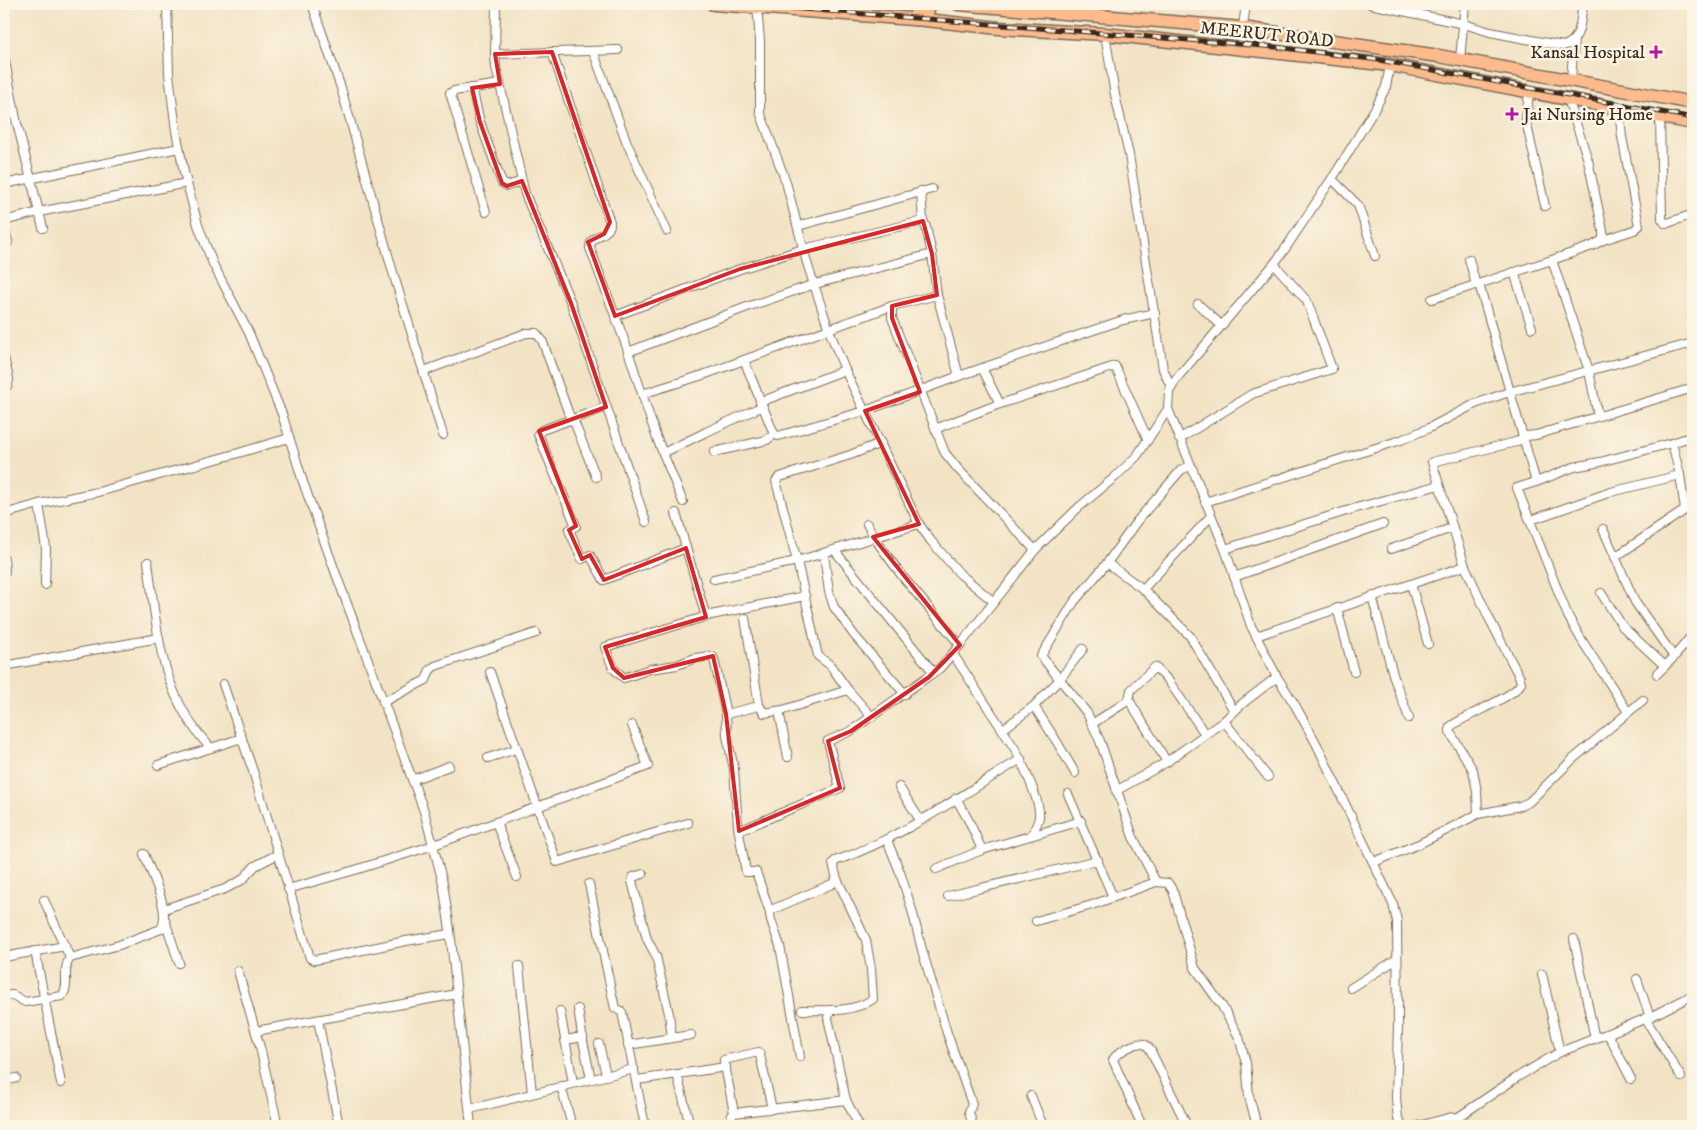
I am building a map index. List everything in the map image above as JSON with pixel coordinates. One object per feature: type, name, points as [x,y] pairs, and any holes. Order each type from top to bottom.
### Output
[{"type":"main road","name":"MEERUT ROAD","points":[[713,4],[999,28],[1105,34],[1390,65],[1693,123]]},
{"type":"main road","points":[[918,4],[920,20]]},
{"type":"main road","points":[[920,20],[929,4]]},
{"type":"main road","name":"MEERUT ROAD","points":[[958,4],[1242,28],[1460,60],[1693,103]]},
{"type":"street","points":[[167,4],[169,74],[179,148],[186,183],[198,225],[213,264],[249,332],[282,414],[336,574],[424,811],[434,845],[450,934],[471,1126]]},
{"type":"street","points":[[312,4],[341,88],[394,276],[444,435]]},
{"type":"street","points":[[496,4],[495,54],[525,194],[572,303],[646,522]]},
{"type":"street","points":[[1240,49],[1246,4]]},
{"type":"street","points":[[1370,4],[1464,24],[1490,32],[1563,46],[1570,44],[1578,35],[1583,4]]},
{"type":"street","points":[[1460,60],[1465,4]]},
{"type":"street","points":[[757,7],[760,40],[760,112],[786,182],[803,249],[829,330],[845,370],[920,524],[954,569],[994,602]]},
{"type":"street","points":[[1105,34],[1115,95],[1129,155],[1163,369],[1171,387]]},
{"type":"street","points":[[1571,80],[1574,40]]},
{"type":"street","points":[[495,54],[618,50]]},
{"type":"street","points":[[593,51],[626,143],[667,230]]},
{"type":"street","points":[[552,52],[610,222],[608,230],[592,240],[590,248],[663,454],[683,502]]},
{"type":"street","points":[[4,56],[16,119],[43,228]]},
{"type":"street","points":[[739,831],[840,788],[828,741],[844,735],[934,673],[953,654],[1035,550],[1078,508],[1137,456],[1168,409],[1171,387],[1177,378],[1274,264],[1332,179],[1386,88],[1390,65]]},
{"type":"street","points":[[486,212],[450,93],[454,90],[500,84]]},
{"type":"street","points":[[472,88],[480,122],[502,183],[507,186],[522,181]]},
{"type":"street","points":[[1529,92],[1526,121],[1545,206]]},
{"type":"street","points":[[1568,99],[1588,160],[1603,231],[1603,240]]},
{"type":"street","points":[[1432,299],[1592,246],[1603,240],[1634,230],[1639,226],[1622,137],[1619,109]]},
{"type":"street","points":[[1660,117],[1662,219],[1665,223],[1668,223],[1693,214]]},
{"type":"street","points":[[4,184],[179,148]]},
{"type":"street","points":[[1332,179],[1358,205],[1375,256]]},
{"type":"street","points":[[4,221],[39,212],[186,183]]},
{"type":"street","points":[[798,226],[932,189]]},
{"type":"street","points":[[921,191],[923,221],[932,254],[936,295],[959,376]]},
{"type":"street","points":[[615,316],[740,269],[803,249],[923,221]]},
{"type":"street","points":[[4,227],[8,242]]},
{"type":"street","points":[[628,352],[747,307],[815,284],[932,254]]},
{"type":"street","points":[[1470,259],[1536,482]]},
{"type":"street","points":[[1552,260],[1589,371],[1598,416]]},
{"type":"street","points":[[1179,439],[1252,394],[1332,369],[1307,301],[1274,264]]},
{"type":"street","points":[[1514,272],[1532,328]]},
{"type":"street","points":[[642,394],[744,360],[892,306],[936,295]]},
{"type":"street","points":[[1198,304],[1221,325]]},
{"type":"street","points":[[892,306],[892,318],[945,452],[951,461],[1035,550]]},
{"type":"street","points":[[744,360],[761,405],[774,434],[778,436],[865,411],[959,376],[1123,320],[1155,313]]},
{"type":"street","points":[[424,371],[526,333],[536,333],[542,340],[596,477]]},
{"type":"street","points":[[1205,502],[1401,440],[1429,428],[1474,404],[1510,392],[1693,343]]},
{"type":"street","points":[[4,358],[9,379],[8,385],[4,387]]},
{"type":"street","points":[[936,428],[1000,404],[1115,366],[1148,440]]},
{"type":"street","points":[[982,368],[1000,404]]},
{"type":"street","points":[[663,454],[761,405],[845,370]]},
{"type":"street","points":[[1478,814],[1473,770],[1450,732],[1450,727],[1505,697],[1516,690],[1521,683],[1465,566],[1432,462],[1516,442],[1522,438],[1693,388]]},
{"type":"street","points":[[606,407],[542,430],[538,434],[576,526],[569,530],[582,559],[590,555],[604,580],[686,548]]},
{"type":"street","points":[[1168,409],[1225,549],[1256,636],[1277,677],[1316,743],[1374,862],[1395,912],[1397,921],[1396,1098],[1398,1119],[1401,1126]]},
{"type":"street","points":[[714,452],[767,440],[774,434]]},
{"type":"street","points":[[1628,712],[1581,640],[1568,616],[1517,488],[1574,467],[1600,462],[1693,436]]},
{"type":"street","points":[[4,514],[39,504],[98,492],[289,438]]},
{"type":"street","points":[[872,717],[848,690],[830,665],[818,656],[797,561],[777,486],[778,478],[850,455],[880,443]]},
{"type":"street","points":[[1615,557],[1685,510],[1680,476],[1672,443]]},
{"type":"street","points":[[1156,882],[1133,837],[1100,741],[1087,713],[1041,656],[1074,602],[1107,563],[1137,521],[1181,470],[1190,466]]},
{"type":"street","points":[[1531,520],[1611,492],[1680,476]]},
{"type":"street","points":[[1225,549],[1356,508],[1439,485]]},
{"type":"street","points":[[39,504],[46,548],[45,585]]},
{"type":"street","points":[[676,513],[706,617]]},
{"type":"street","points":[[1144,589],[1211,516]]},
{"type":"street","points":[[867,524],[902,576],[960,645]]},
{"type":"street","points":[[714,580],[824,554],[875,536],[920,524]]},
{"type":"street","points":[[1234,577],[1383,524]]},
{"type":"street","points":[[1391,548],[1452,528]]},
{"type":"street","points":[[1603,529],[1640,611],[1674,657]]},
{"type":"street","points":[[835,551],[934,673]]},
{"type":"street","points":[[824,554],[829,592],[834,607],[854,635],[905,694]]},
{"type":"street","points":[[4,559],[5,572]]},
{"type":"street","points":[[148,562],[159,638],[166,670],[176,698],[197,734],[211,748]]},
{"type":"street","points":[[1107,563],[1144,589],[1190,636],[1234,712]]},
{"type":"street","points":[[1256,636],[1465,566]]},
{"type":"street","points":[[1411,584],[1428,644]]},
{"type":"street","points":[[1601,593],[1623,627],[1665,666]]},
{"type":"street","points":[[800,1056],[780,946],[756,872],[746,872],[739,831],[734,769],[727,736],[726,714],[714,659],[712,656],[695,658],[677,665],[650,669],[624,678],[613,668],[605,647],[706,617],[804,596]]},
{"type":"street","points":[[1372,596],[1394,678],[1409,718]]},
{"type":"street","points":[[1337,608],[1354,672]]},
{"type":"street","points":[[745,618],[760,706],[764,713],[779,711],[848,690]]},
{"type":"street","points":[[382,702],[426,680],[434,666],[536,633]]},
{"type":"street","points":[[1657,674],[1693,634]]},
{"type":"street","points":[[4,666],[159,638]]},
{"type":"street","points":[[1003,729],[1034,706],[1060,679],[1083,649]]},
{"type":"street","points":[[953,654],[1021,759],[1035,794],[1040,816],[1032,835]]},
{"type":"street","points":[[1167,762],[1129,700],[1131,690],[1155,667],[1168,680],[1205,734]]},
{"type":"street","points":[[490,672],[536,807],[557,862],[688,823]]},
{"type":"street","points":[[1116,791],[1167,762],[1224,721],[1277,677]]},
{"type":"street","points":[[223,684],[242,738],[308,954],[312,960],[406,940],[450,934]]},
{"type":"street","points":[[1092,724],[1129,700]]},
{"type":"street","points":[[1374,862],[1419,844],[1478,814],[1520,806],[1529,802],[1573,759],[1643,700]]},
{"type":"street","points":[[726,714],[760,706]]},
{"type":"street","points":[[1034,706],[1058,742],[1075,773]]},
{"type":"street","points":[[779,711],[788,758]]},
{"type":"street","points":[[1224,721],[1268,777]]},
{"type":"street","points":[[288,888],[355,870],[434,845],[648,766],[632,724]]},
{"type":"street","points":[[158,764],[242,738]]},
{"type":"street","points":[[488,758],[516,748]]},
{"type":"street","points":[[802,1010],[830,1010],[863,1006],[873,999],[871,969],[866,940],[837,880],[833,864],[835,861],[862,852],[887,840],[1021,759]]},
{"type":"street","points":[[412,780],[449,766]]},
{"type":"street","points":[[899,787],[920,820]]},
{"type":"street","points":[[1068,794],[1113,897]]},
{"type":"street","points":[[956,798],[982,850]]},
{"type":"street","points":[[936,869],[982,850],[1080,821]]},
{"type":"street","points":[[496,822],[517,877]]},
{"type":"street","points":[[887,840],[900,872],[947,1033],[972,1104],[969,1112],[973,1126]]},
{"type":"street","points":[[144,854],[164,909],[165,920],[179,963]]},
{"type":"street","points":[[164,909],[225,889],[242,880],[255,866],[278,854]]},
{"type":"street","points":[[948,896],[1098,860]]},
{"type":"street","points":[[643,874],[633,877],[632,882],[647,939],[656,956],[669,1014],[672,1038]]},
{"type":"street","points":[[770,912],[774,908],[832,884],[837,880]]},
{"type":"street","points":[[1036,921],[1156,882],[1170,885],[1195,968],[1222,1006],[1239,1037],[1246,1063],[1249,1096],[1257,1126]]},
{"type":"street","points":[[590,884],[614,1004],[622,1012],[645,1126]]},
{"type":"street","points":[[44,900],[70,958]]},
{"type":"street","points":[[4,996],[13,995],[25,1002],[62,996],[65,994],[66,963],[70,958],[157,931],[161,929],[165,920]]},
{"type":"street","points":[[1574,939],[1595,1039]]},
{"type":"street","points":[[4,957],[65,946]]},
{"type":"street","points":[[35,952],[60,1083]]},
{"type":"street","points":[[1351,988],[1397,959]]},
{"type":"street","points":[[518,966],[532,1093]]},
{"type":"street","points":[[238,971],[256,1031],[278,1126]]},
{"type":"street","points":[[1542,974],[1560,1052]]},
{"type":"street","points":[[1637,979],[1648,1018],[1681,1077]]},
{"type":"street","points":[[256,1031],[457,994]]},
{"type":"street","points":[[1418,1126],[1457,1118],[1519,1076],[1560,1052],[1648,1018],[1693,995]]},
{"type":"street","points":[[578,1009],[591,1078]]},
{"type":"street","points":[[830,1010],[828,1018],[846,1100],[859,1126]]},
{"type":"street","points":[[560,1011],[573,1083]]},
{"type":"street","points":[[318,1020],[339,1126]]},
{"type":"street","points":[[1608,1034],[1631,1079]]},
{"type":"street","points":[[628,1046],[691,1035]]},
{"type":"street","points":[[565,1040],[582,1036]]},
{"type":"street","points":[[1142,1126],[1113,1060],[1115,1055],[1136,1044],[1142,1043],[1146,1044],[1150,1049],[1187,1126]]},
{"type":"street","points":[[599,1044],[606,1075]]},
{"type":"street","points":[[733,1126],[731,1117],[734,1114],[724,1060],[758,1052],[760,1054],[772,1109]]},
{"type":"street","points":[[637,1080],[726,1067]]},
{"type":"street","points":[[470,1109],[634,1068]]},
{"type":"street","points":[[677,1074],[690,1126]]},
{"type":"street","points":[[4,1081],[16,1078]]},
{"type":"street","points":[[561,1086],[572,1126]]},
{"type":"street","points":[[1030,1096],[1043,1126]]},
{"type":"street","points":[[734,1114],[846,1100]]},
{"type":"street","points":[[1457,1118],[1464,1126]]},
{"type":"highlighted area","points":[[552,52],[610,222],[604,234],[588,242],[615,316],[740,269],[923,221],[932,254],[937,295],[892,306],[892,318],[920,392],[865,411],[919,524],[873,537],[960,645],[929,677],[851,731],[828,741],[840,788],[739,831],[726,714],[713,656],[624,678],[613,668],[605,647],[706,617],[686,548],[604,580],[590,555],[582,559],[569,530],[576,526],[539,431],[606,407],[571,303],[522,181],[507,186],[502,183],[480,122],[472,88],[500,84],[495,54]]},
{"type":"railway","points":[[740,4],[1276,47],[1379,60],[1693,118]]},
{"type":"place","name":"Kansal Hospital","points":[[1656,52]]},
{"type":"place","name":"Jai Nursing Home","points":[[1512,114]]}]
